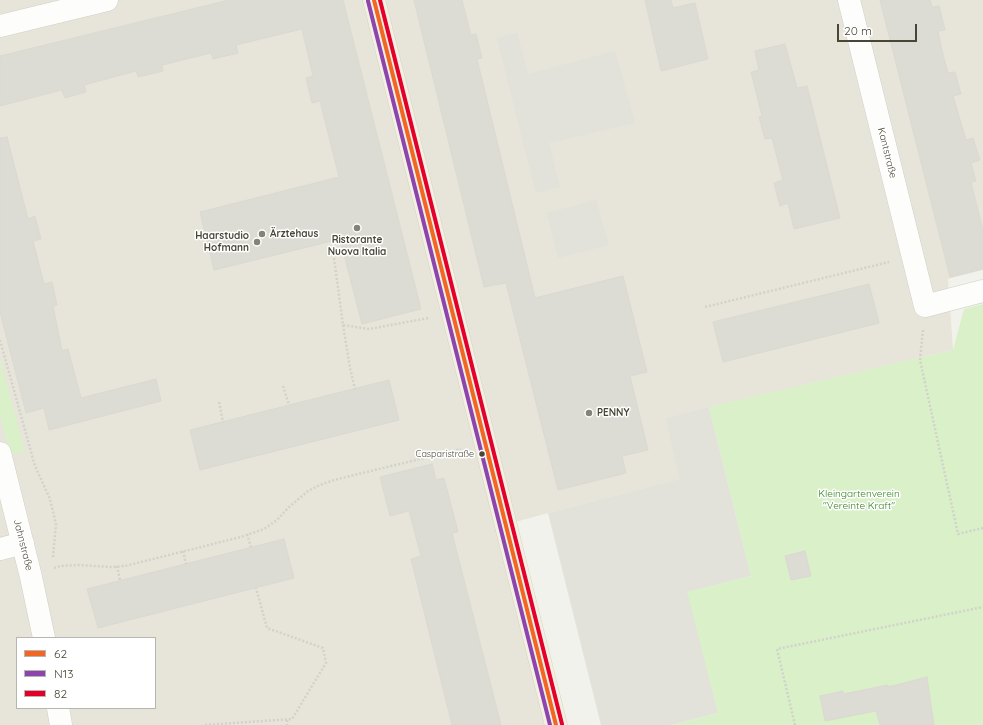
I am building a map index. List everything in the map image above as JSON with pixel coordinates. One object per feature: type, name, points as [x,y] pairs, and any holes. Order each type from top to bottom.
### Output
[{"type":"main road","points":[[374,0],[556,725]]},
{"type":"street","points":[[0,26],[107,0]]},
{"type":"street","name":"Kantstraße","points":[[849,0],[925,306]]},
{"type":"street","points":[[925,306],[983,291]]},
{"type":"street","name":"Jahnstraße","points":[[0,453],[23,543],[44,637]]},
{"type":"street","points":[[0,549],[23,543]]},
{"type":"street","points":[[58,709],[61,725]]},
{"type":"path","points":[[705,307],[912,256]]},
{"type":"path","points":[[334,258],[343,325],[355,389]]},
{"type":"path","points":[[925,306],[920,360],[958,534],[983,528]]},
{"type":"path","points":[[343,325],[369,329],[453,314]]},
{"type":"path","points":[[0,340],[35,466],[50,499],[56,524],[52,569],[60,566],[78,565],[125,566],[247,534],[264,529],[277,520],[289,507],[308,491],[320,485],[334,480],[485,443]]},
{"type":"path","points":[[283,386],[289,405]]},
{"type":"path","points":[[219,402],[223,422]]},
{"type":"path","points":[[247,534],[251,547]]},
{"type":"path","points":[[183,551],[186,564]]},
{"type":"path","points":[[117,566],[120,580]]},
{"type":"path","points":[[205,725],[292,719],[326,663],[323,648],[267,628],[256,588]]},
{"type":"path","points":[[795,725],[777,649],[983,607]]},
{"type":"path","points":[[287,720],[287,725]]},
{"type":"shaded area","points":[[0,0],[983,0],[983,270],[948,279],[953,350],[665,418],[681,479],[501,526],[550,725],[0,725]]},
{"type":"shaded area","points":[[517,33],[528,74],[615,51],[635,123],[549,143],[560,187],[536,193],[497,38]]},
{"type":"shaded area","points":[[596,200],[609,245],[558,258],[547,213]]},
{"type":"shaded area","points":[[709,407],[751,576],[688,592],[718,713],[671,725],[601,725],[548,513],[680,479],[665,418]]},
{"type":"green space","name":"Kleingartenverein \"Vereinte Kraft\"","points":[[983,304],[983,725],[671,725],[718,713],[687,592],[751,576],[709,407],[953,350],[964,309]]},
{"type":"green space","points":[[0,360],[25,451],[11,455],[0,416]]},
{"type":"building","points":[[229,0],[343,0],[421,309],[362,324],[340,239],[214,270],[200,212],[339,177],[320,101],[312,103],[306,78],[313,76],[302,29],[236,45],[238,53],[213,59],[211,53],[162,65],[163,71],[138,77],[136,71],[84,85],[86,92],[65,98],[62,90],[0,106],[0,56]]},
{"type":"building","points":[[414,0],[462,0],[471,35],[476,34],[482,58],[477,59],[535,298],[623,276],[647,372],[630,376],[648,450],[622,456],[626,473],[558,490],[506,283],[484,287]]},
{"type":"building","points":[[645,0],[671,0],[673,8],[695,3],[708,59],[661,71]]},
{"type":"building","points":[[880,0],[930,0],[932,7],[939,6],[945,30],[938,31],[942,51],[948,73],[955,72],[961,94],[953,96],[966,140],[973,138],[980,160],[971,163],[976,181],[971,182],[983,230],[983,269],[950,277]]},
{"type":"building","points":[[785,44],[797,88],[807,86],[840,218],[794,229],[788,203],[780,206],[774,183],[783,180],[772,138],[765,139],[759,117],[762,116],[751,72],[759,70],[755,51]]},
{"type":"building","points":[[7,137],[28,219],[35,216],[41,239],[33,241],[44,284],[52,282],[57,305],[53,306],[62,351],[68,349],[81,398],[156,379],[161,401],[49,430],[44,408],[26,413],[0,312],[0,138]]},
{"type":"building","points":[[869,284],[879,323],[723,362],[713,322]]},
{"type":"building","points":[[389,380],[399,420],[200,470],[190,430]]},
{"type":"building","points":[[432,464],[436,480],[444,478],[458,532],[452,533],[501,725],[452,725],[411,559],[421,556],[409,511],[390,516],[380,477]]},
{"type":"building","points":[[284,539],[294,578],[98,628],[87,589]]},
{"type":"building","points":[[805,551],[811,576],[791,580],[785,556]]},
{"type":"building","points":[[927,677],[934,725],[880,725],[876,711],[825,721],[820,696],[843,691],[843,694],[888,685],[888,687]]},
{"type":"transit line","name":"62","points":[[374,0],[556,725]]},
{"type":"transit line","name":"82","points":[[380,0],[562,724]]},
{"type":"transit line","name":"N13","points":[[368,1],[550,725]]},
{"type":"place","name":"Ristorante Nuova Italia","points":[[357,228]]},
{"type":"place","name":"Ärztehaus","points":[[262,234]]},
{"type":"place","name":"Haarstudio Hofmann","points":[[257,242]]},
{"type":"place","name":"PENNY","points":[[589,413]]},
{"type":"place","name":"Casparistraße","points":[[482,454]]}]
